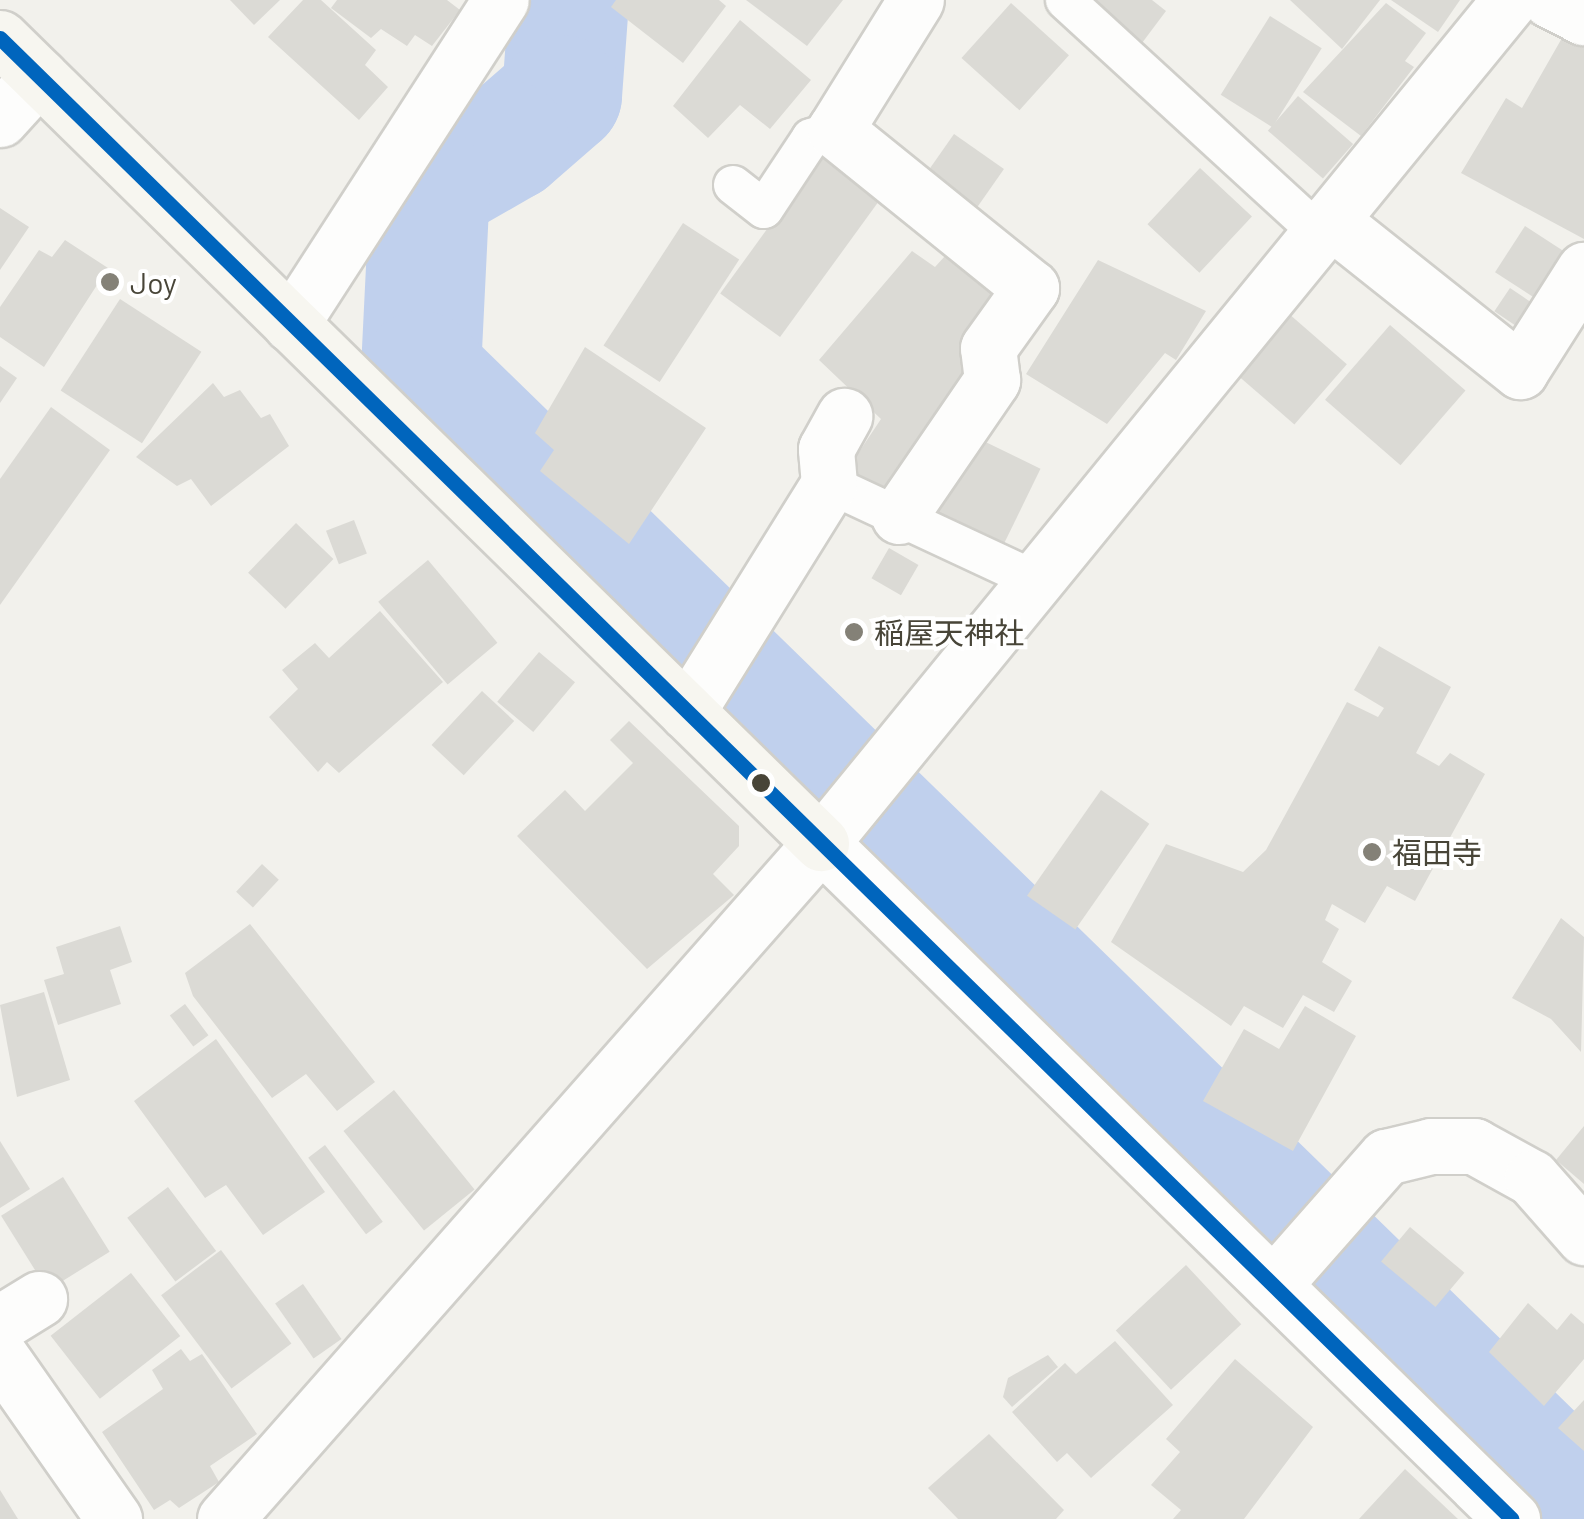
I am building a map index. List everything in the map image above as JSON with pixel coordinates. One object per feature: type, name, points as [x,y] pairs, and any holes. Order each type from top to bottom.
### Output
[{"type":"street","points":[[291,324],[501,0]]},
{"type":"street","points":[[899,516],[992,380],[988,348],[1031,288],[835,130],[916,0]]},
{"type":"street","points":[[226,1519],[821,843],[1510,0]]},
{"type":"street","points":[[1550,0],[1584,17]]},
{"type":"street","points":[[0,38],[821,843],[1299,1253],[1512,1519]]},
{"type":"street","points":[[0,119],[38,76]]},
{"type":"street","points":[[1325,226],[1520,371],[1584,270]]},
{"type":"street","points":[[688,709],[736,643],[830,484],[826,449],[844,416]]},
{"type":"street","points":[[1299,1253],[1386,1157],[1474,1146],[1532,1178],[1584,1237]]},
{"type":"street","points":[[0,1356],[114,1519]]},
{"type":"lane","points":[[1065,0],[1325,226]]},
{"type":"lane","points":[[733,185],[764,209],[811,138],[835,130]]},
{"type":"lane","points":[[830,484],[1036,580]]},
{"type":"building","points":[[230,0],[280,0],[254,25]]},
{"type":"building","points":[[303,0],[321,0],[376,50],[365,65],[388,87],[359,120],[268,37]]},
{"type":"building","points":[[337,0],[447,0],[460,10],[432,46],[415,35],[407,46],[381,29],[371,38],[331,8]]},
{"type":"building","points":[[616,0],[719,0],[726,6],[683,63],[611,7]]},
{"type":"building","points":[[746,0],[843,0],[807,46]]},
{"type":"building","points":[[1084,0],[1152,0],[1166,11],[1142,43]]},
{"type":"building","points":[[1290,0],[1380,0],[1342,49]]},
{"type":"building","points":[[1391,0],[1460,0],[1438,32]]},
{"type":"building","points":[[1011,3],[1069,55],[1019,110],[961,58]]},
{"type":"building","points":[[1386,3],[1426,33],[1405,61],[1414,67],[1361,136],[1303,92]]},
{"type":"building","points":[[1270,16],[1322,48],[1272,127],[1221,95]]},
{"type":"building","points":[[740,20],[811,80],[770,129],[740,105],[708,138],[673,106]]},
{"type":"building","points":[[1566,31],[1584,42],[1584,239],[1461,173],[1506,98],[1522,108]]},
{"type":"building","points":[[1298,96],[1353,144],[1323,179],[1268,131]]},
{"type":"building","points":[[954,134],[1004,169],[971,216],[921,182]]},
{"type":"building","points":[[826,148],[886,191],[780,337],[720,294]]},
{"type":"building","points":[[1200,168],[1252,216],[1199,273],[1147,224]]},
{"type":"building","points":[[0,208],[29,227],[0,270]]},
{"type":"building","points":[[683,223],[739,259],[660,382],[603,345]]},
{"type":"building","points":[[1525,226],[1572,256],[1542,303],[1495,272]]},
{"type":"building","points":[[65,240],[108,268],[44,367],[0,337],[0,307],[39,250],[52,257]]},
{"type":"building","points":[[956,244],[1020,292],[956,382],[969,394],[890,500],[847,470],[881,419],[819,360],[912,251],[935,267]]},
{"type":"building","points":[[1098,260],[1206,311],[1176,360],[1165,353],[1107,424],[1026,374]]},
{"type":"building","points":[[1510,288],[1541,309],[1525,332],[1494,311]]},
{"type":"building","points":[[120,299],[201,352],[142,443],[61,390]]},
{"type":"building","points":[[1288,313],[1347,364],[1294,425],[1236,373]]},
{"type":"building","points":[[1390,325],[1465,391],[1401,465],[1325,400]]},
{"type":"building","points":[[585,347],[706,428],[629,544],[540,471],[554,450],[535,433]]},
{"type":"building","points":[[0,366],[17,378],[0,403]]},
{"type":"building","points":[[213,383],[224,397],[240,390],[261,418],[270,414],[289,446],[211,506],[191,479],[177,486],[136,457]]},
{"type":"building","points":[[51,407],[110,450],[0,605],[0,479]]},
{"type":"building","points":[[965,432],[1040,469],[999,553],[924,516]]},
{"type":"building","points":[[354,520],[367,554],[339,564],[326,531]]},
{"type":"building","points":[[296,523],[333,559],[285,609],[248,573]]},
{"type":"building","points":[[889,548],[918,565],[901,595],[872,578]]},
{"type":"building","points":[[428,560],[497,643],[448,685],[378,602]]},
{"type":"building","points":[[380,611],[443,682],[339,773],[327,762],[318,772],[269,717],[298,689],[282,670],[315,643],[329,658]]},
{"type":"building","points":[[1379,646],[1451,687],[1416,753],[1439,766],[1450,753],[1485,774],[1415,901],[1387,886],[1365,923],[1332,904],[1325,920],[1339,929],[1322,962],[1352,981],[1334,1012],[1303,995],[1283,1028],[1244,1006],[1231,1026],[1111,942],[1166,844],[1243,872],[1266,850],[1347,702],[1378,717],[1384,708],[1354,690]]},
{"type":"building","points":[[539,652],[575,682],[533,732],[497,702]]},
{"type":"building","points":[[482,691],[514,721],[464,775],[432,745]]},
{"type":"building","points":[[629,721],[739,826],[739,846],[713,874],[734,895],[647,969],[517,836],[565,790],[585,811],[633,763],[610,740]]},
{"type":"building","points":[[1101,790],[1149,824],[1075,930],[1027,896]]},
{"type":"building","points":[[262,864],[279,880],[253,907],[236,892]]},
{"type":"building","points":[[1561,918],[1584,937],[1581,1052],[1551,1019],[1512,998]]},
{"type":"building","points":[[250,924],[375,1082],[337,1111],[306,1074],[272,1098],[193,996],[185,973]]},
{"type":"building","points":[[120,926],[132,962],[110,970],[121,1004],[58,1025],[44,980],[64,974],[56,947]]},
{"type":"building","points":[[44,992],[70,1080],[17,1097],[0,1005]]},
{"type":"building","points":[[185,1004],[208,1035],[193,1047],[170,1015]]},
{"type":"building","points":[[1305,1006],[1356,1036],[1293,1151],[1203,1101],[1244,1029],[1279,1049]]},
{"type":"building","points":[[216,1039],[325,1192],[263,1235],[226,1185],[205,1198],[134,1101]]},
{"type":"building","points":[[394,1090],[475,1189],[424,1230],[343,1131]]},
{"type":"building","points":[[1584,1126],[1584,1184],[1556,1160]]},
{"type":"building","points":[[0,1141],[30,1189],[0,1208]]},
{"type":"building","points":[[325,1145],[383,1222],[366,1234],[308,1158]]},
{"type":"building","points":[[63,1177],[110,1252],[48,1290],[1,1216]]},
{"type":"building","points":[[168,1187],[216,1251],[175,1282],[127,1218]]},
{"type":"building","points":[[1410,1227],[1464,1273],[1435,1307],[1381,1261]]},
{"type":"building","points":[[221,1250],[291,1343],[232,1389],[161,1295]]},
{"type":"building","points":[[1186,1265],[1241,1324],[1171,1390],[1116,1330]]},
{"type":"building","points":[[131,1273],[180,1336],[100,1399],[51,1336]]},
{"type":"building","points":[[303,1284],[341,1339],[314,1358],[275,1304]]},
{"type":"building","points":[[1528,1303],[1557,1330],[1571,1313],[1584,1324],[1584,1359],[1544,1406],[1489,1352]]},
{"type":"building","points":[[1115,1341],[1173,1405],[1091,1478],[1067,1453],[1057,1462],[1012,1412],[1065,1363],[1076,1374]]},
{"type":"building","points":[[181,1349],[190,1361],[202,1354],[257,1434],[210,1466],[219,1482],[179,1508],[170,1500],[154,1510],[102,1432],[163,1389],[152,1370]]},
{"type":"building","points":[[1048,1355],[1058,1367],[1012,1407],[1003,1397],[1008,1378]]},
{"type":"building","points":[[1235,1359],[1313,1427],[1244,1519],[1173,1519],[1181,1510],[1151,1485],[1180,1452],[1166,1439]]},
{"type":"building","points":[[1584,1400],[1584,1451],[1558,1428]]},
{"type":"building","points":[[989,1434],[1064,1510],[1056,1519],[958,1519],[928,1488]]},
{"type":"building","points":[[1405,1469],[1458,1519],[1359,1519]]},
{"type":"building","points":[[0,1490],[18,1519],[0,1519]]},
{"type":"waterway","points":[[569,0],[562,95],[509,141],[430,186],[421,371],[1584,1504]]},
{"type":"transit line","points":[[0,38],[1512,1519]]},
{"type":"place","name":"Joy","points":[[110,282]]},
{"type":"place","name":"稲屋天神社","points":[[854,632]]},
{"type":"place","name":"福田寺","points":[[1372,852]]}]
